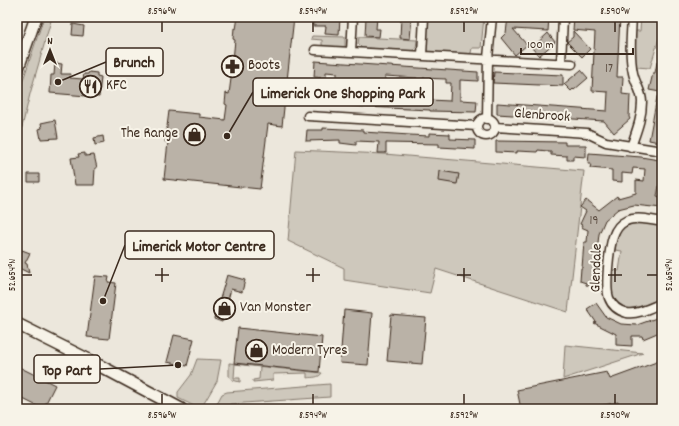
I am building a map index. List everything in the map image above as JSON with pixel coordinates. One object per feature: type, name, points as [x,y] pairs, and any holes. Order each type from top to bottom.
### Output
[{"type":"main road","points":[[17,71],[36,17]]},
{"type":"main road","points":[[17,324],[181,409]]},
{"type":"street","points":[[351,51],[354,17]]},
{"type":"street","points":[[422,55],[424,17]]},
{"type":"street","points":[[487,119],[488,58],[492,17]]},
{"type":"street","points":[[561,63],[563,17]]},
{"type":"street","points":[[632,17],[630,49],[633,76],[642,100],[641,117],[631,147],[662,152]]},
{"type":"street","points":[[315,50],[488,58],[572,64]]},
{"type":"street","points":[[308,116],[477,126]]},
{"type":"street","points":[[487,119],[494,122],[494,133],[486,136],[479,132],[477,126],[481,120],[487,119]]},
{"type":"street","name":"Glenbrook","points":[[495,127],[587,133],[592,134],[602,141],[631,147]]},
{"type":"street","name":"Glendale","points":[[662,222],[633,219],[626,221],[616,230],[612,241],[608,292],[609,299],[614,306],[627,313],[636,312],[662,303]]},
{"type":"shaded area","points":[[44,17],[52,17],[30,94],[17,148],[17,98]]},
{"type":"shaded area","points":[[427,17],[484,17],[481,48],[472,48],[471,53],[467,55],[428,53],[426,51]]},
{"type":"shaded area","points":[[641,17],[662,17],[662,28],[650,68],[636,67],[634,61],[635,31],[640,31]]},
{"type":"shaded area","points":[[312,36],[345,37],[345,47],[324,46],[322,45],[322,40],[311,39]]},
{"type":"shaded area","points":[[359,37],[417,40],[416,48],[412,51],[362,48],[358,44]]},
{"type":"shaded area","points":[[296,150],[384,154],[584,171],[568,312],[436,269],[430,293],[344,280],[344,268],[288,241]]},
{"type":"shaded area","points":[[648,222],[662,224],[662,299],[640,308],[628,309],[622,307],[614,301],[610,290],[612,270],[619,271],[622,251],[615,250],[616,242],[621,231],[628,225]]},
{"type":"shaded area","points":[[565,345],[643,353],[563,379]]},
{"type":"shaded area","points":[[197,359],[221,360],[217,381],[203,405],[196,407],[178,398],[178,392],[191,375]]},
{"type":"shaded area","points":[[229,363],[322,373],[318,377],[307,378],[307,373],[273,374],[273,380],[253,382],[253,380],[259,379],[260,367],[235,364],[234,378],[240,378],[240,382],[232,380],[229,377]]},
{"type":"shaded area","points":[[330,384],[330,397],[230,404],[228,409],[214,409],[222,394],[227,392]]},
{"type":"building","points":[[238,17],[294,17],[282,126],[268,124],[260,189],[164,179],[168,142],[165,142],[169,111],[199,114],[199,117],[225,120],[227,105],[225,104],[226,93],[229,94],[232,71],[229,71],[230,60],[233,60],[235,40],[233,39],[234,28],[236,29]]},
{"type":"building","points":[[340,17],[339,35],[325,34],[326,26],[313,26],[313,18]]},
{"type":"building","points":[[366,17],[377,17],[376,29],[380,29],[379,37],[365,36]]},
{"type":"building","points":[[401,17],[412,17],[410,39],[400,38]]},
{"type":"building","points":[[508,17],[549,17],[548,31],[513,29],[527,45],[515,55],[501,38],[506,33]]},
{"type":"building","points":[[574,17],[585,17],[585,19],[609,19],[609,17],[620,17],[617,77],[623,77],[622,94],[630,95],[630,119],[614,133],[604,121],[497,114],[497,103],[607,111],[608,92],[592,91],[595,32],[573,30]]},
{"type":"building","points":[[73,24],[84,26],[83,36],[72,35]]},
{"type":"building","points":[[573,31],[590,49],[582,57],[567,42],[573,37]]},
{"type":"building","points":[[548,33],[555,42],[539,56],[532,48]]},
{"type":"building","points":[[315,61],[478,72],[478,81],[460,80],[460,100],[477,101],[476,112],[430,111],[305,102],[305,94],[337,95],[337,73],[326,72],[326,78],[314,77]],"holes":[[[385,76],[417,78],[416,90],[409,90],[408,98],[381,97],[377,95],[378,86],[385,86]],[[423,78],[446,79],[446,83],[451,83],[450,101],[429,100],[422,98]],[[345,79],[358,80],[357,96],[344,95]]]},
{"type":"building","points":[[657,62],[662,63],[662,83],[660,92],[649,90]]},
{"type":"building","points":[[55,63],[62,64],[61,74],[71,74],[70,78],[83,79],[84,74],[88,74],[89,72],[97,73],[97,76],[101,77],[99,97],[50,93],[51,75],[54,75]]},
{"type":"building","points":[[581,70],[588,78],[571,91],[564,84]]},
{"type":"building","points":[[494,72],[563,75],[563,86],[493,83]]},
{"type":"building","points":[[657,97],[662,98],[662,128],[659,142],[649,140]]},
{"type":"building","points":[[55,120],[58,138],[41,139],[39,129],[42,128],[41,123]]},
{"type":"building","points":[[323,128],[429,136],[429,133],[450,134],[450,139],[475,140],[475,149],[439,147],[439,144],[386,143],[386,153],[378,153],[379,142],[356,141],[356,145],[340,143],[340,140],[306,141],[307,130],[323,130]]},
{"type":"building","points":[[103,136],[104,143],[95,145],[94,138]]},
{"type":"building","points":[[496,141],[565,142],[565,145],[586,145],[586,157],[573,156],[573,160],[567,160],[567,156],[551,155],[551,152],[538,150],[537,152],[517,151],[517,153],[496,152]]},
{"type":"building","points":[[85,153],[85,156],[94,155],[97,168],[95,168],[94,185],[75,185],[71,158],[79,157],[78,154]]},
{"type":"building","points":[[589,153],[641,157],[659,160],[659,162],[662,163],[662,181],[660,181],[657,196],[662,197],[662,208],[634,205],[618,209],[605,220],[599,234],[593,286],[586,285],[586,283],[580,281],[584,242],[587,242],[588,230],[581,227],[582,225],[580,224],[586,211],[580,207],[586,200],[599,210],[617,196],[618,198],[636,193],[636,180],[644,181],[645,169],[633,168],[632,174],[622,173],[622,182],[612,181],[612,170],[590,168],[591,164],[588,164]]},
{"type":"building","points":[[440,171],[459,174],[457,184],[439,181]]},
{"type":"building","points":[[28,174],[39,174],[39,182],[28,182]]},
{"type":"building","points":[[22,250],[30,253],[25,263],[27,264],[29,273],[17,267],[18,259]]},
{"type":"building","points":[[227,275],[245,280],[242,292],[231,289],[222,322],[214,319]]},
{"type":"building","points":[[95,276],[109,277],[108,282],[116,283],[109,339],[87,337]]},
{"type":"building","points":[[596,303],[606,317],[621,324],[637,325],[662,316],[662,331],[643,339],[642,336],[632,336],[632,346],[616,345],[616,334],[594,323],[596,322],[587,309]]},
{"type":"building","points":[[344,310],[372,313],[368,365],[340,363]]},
{"type":"building","points":[[391,315],[426,318],[422,364],[387,361]]},
{"type":"building","points":[[238,328],[322,337],[319,372],[234,363]]},
{"type":"building","points":[[174,335],[194,339],[187,366],[167,362]]},
{"type":"building","points":[[662,360],[662,409],[620,409],[618,402],[586,409],[521,409],[517,390],[607,372],[610,379]]},
{"type":"building","points":[[17,366],[55,385],[43,409],[17,396]]},
{"type":"place","name":"Boots","points":[[232,66]]},
{"type":"place","name":"Brunch","points":[[58,82]]},
{"type":"place","name":"KFC","points":[[91,86]]},
{"type":"place","name":"The Range","points":[[194,134]]},
{"type":"place","name":"Limerick One Shopping Park","points":[[227,136]]},
{"type":"place","name":"Limerick Motor Centre","points":[[103,301]]},
{"type":"place","name":"Van Monster","points":[[224,308]]},
{"type":"place","name":"Modern Tyres","points":[[257,351]]},
{"type":"place","name":"Top Part","points":[[178,365]]}]
